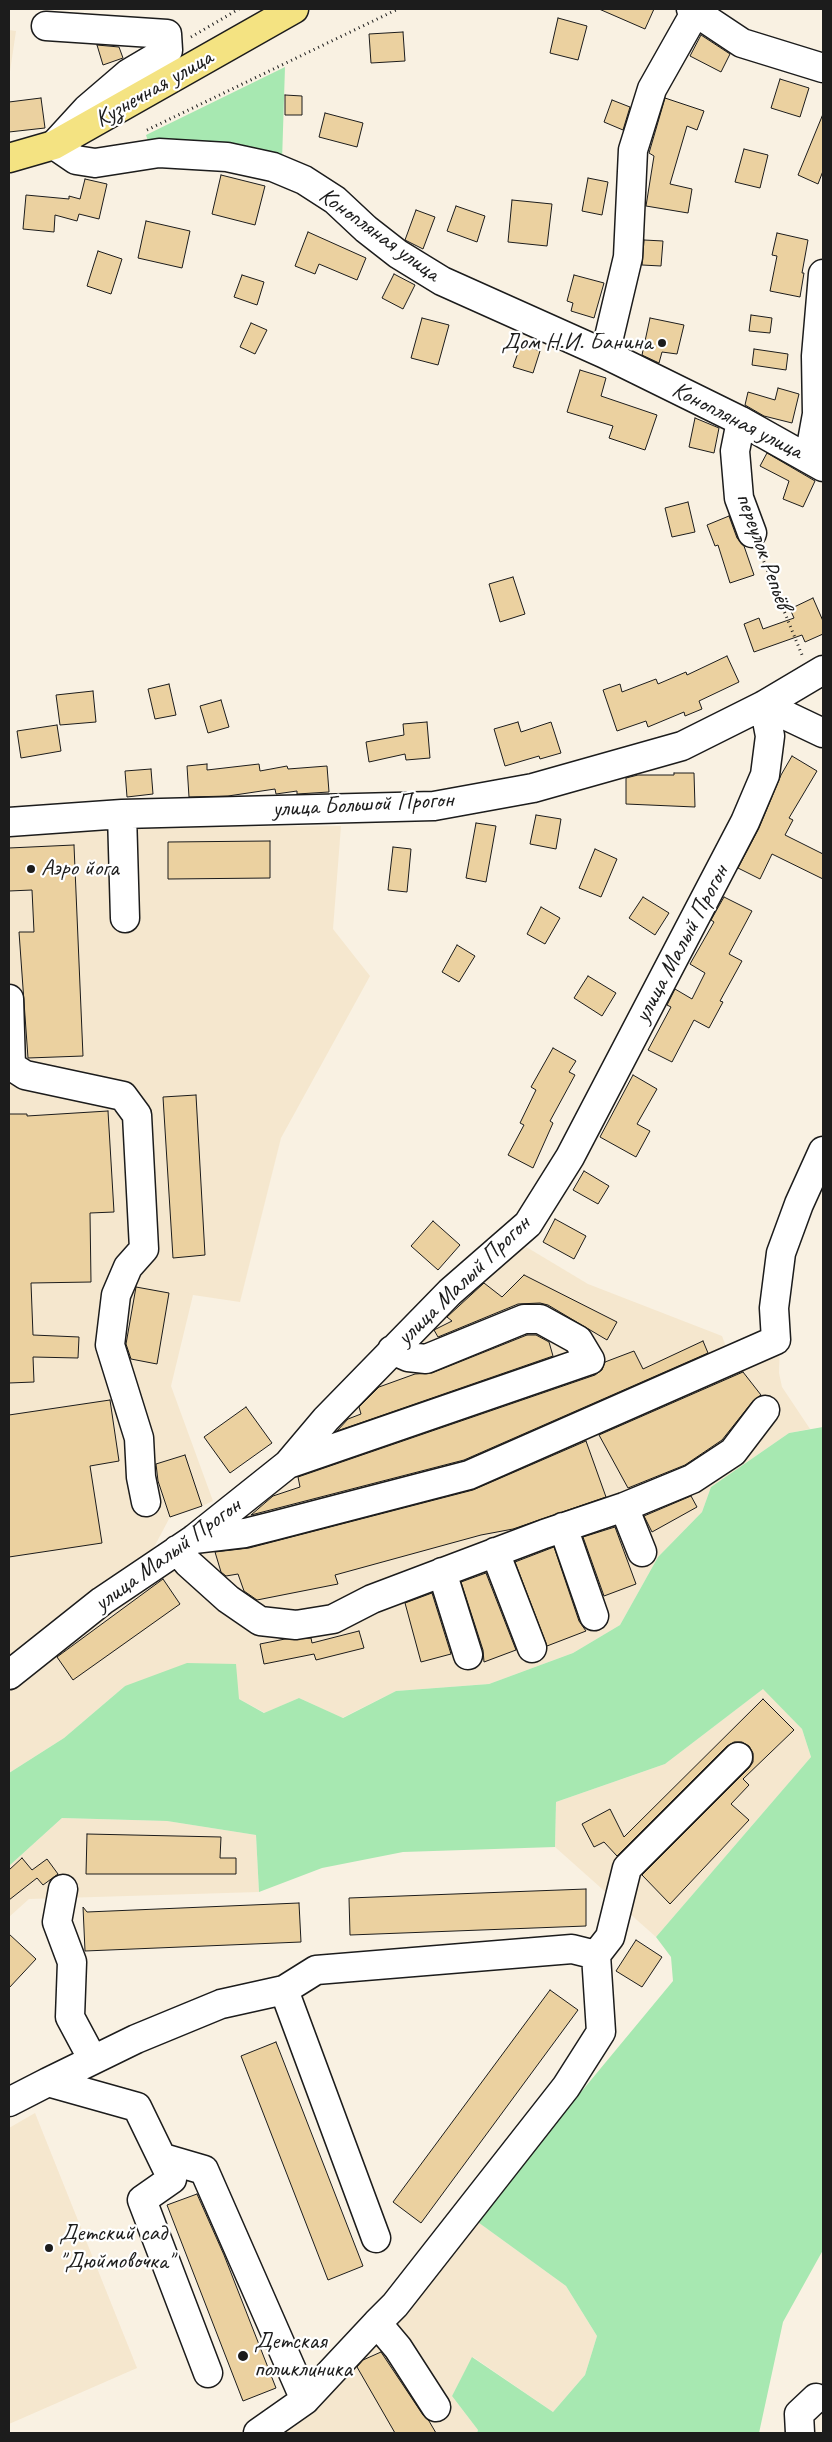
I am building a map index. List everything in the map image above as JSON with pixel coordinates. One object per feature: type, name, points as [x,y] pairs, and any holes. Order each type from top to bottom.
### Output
[{"type":"main road","name":"Кузнечная улица","points":[[9,158],[54,145],[294,9]]},
{"type":"street","points":[[605,354],[628,257],[633,150],[652,90],[693,10],[742,42],[823,68]]},
{"type":"street","points":[[46,26],[167,34],[168,50],[129,73],[87,109],[54,145]]},
{"type":"street","name":"Конопляная улица","points":[[54,145],[76,160],[95,163],[159,153],[227,158],[273,167],[304,180],[335,200],[391,249],[442,281],[605,354],[741,421],[816,462]]},
{"type":"street","points":[[816,462],[816,356],[823,274]]},
{"type":"street","name":"переулок Репьёв","points":[[741,421],[735,451],[739,498],[752,533]]},
{"type":"street","name":"улица Большой Прогон","points":[[9,822],[122,814],[434,806],[533,788],[682,746],[764,705],[818,673]]},
{"type":"street","points":[[764,705],[823,733]]},
{"type":"street","name":"улица Малый Прогон","points":[[9,1676],[102,1601],[185,1545],[288,1464],[326,1419],[450,1292],[528,1224],[570,1157],[745,822],[765,775],[770,736],[764,705]]},
{"type":"street","points":[[122,814],[125,918]]},
{"type":"street","points":[[9,999],[12,1066],[25,1075],[123,1096],[137,1115],[144,1249],[128,1267],[116,1295],[110,1345],[140,1438],[141,1476],[146,1502]]},
{"type":"street","points":[[765,1410],[733,1452],[692,1479],[624,1507],[563,1527],[372,1599],[333,1619],[296,1624],[260,1621],[228,1599],[188,1563],[185,1545],[254,1530],[469,1475],[776,1340],[774,1308],[781,1253],[799,1204],[823,1150]]},
{"type":"street","points":[[288,1464],[590,1360],[578,1340],[540,1319],[524,1319],[426,1359],[408,1357],[392,1350]]},
{"type":"street","points":[[624,1507],[642,1552]]},
{"type":"street","points":[[563,1527],[594,1616]]},
{"type":"street","points":[[495,1552],[532,1648]]},
{"type":"street","points":[[442,1572],[468,1655]]},
{"type":"street","points":[[258,2433],[305,2400],[395,2305],[566,2088],[601,2032],[596,1955],[610,1937],[627,1868],[738,1757]]},
{"type":"street","points":[[63,1889],[57,1922],[72,1962],[70,2017],[94,2060]]},
{"type":"street","points":[[9,2102],[136,2039],[221,2004],[284,1990],[316,1970],[572,1949],[596,1955]]},
{"type":"street","points":[[284,1990],[376,2238]]},
{"type":"street","points":[[48,2082],[137,2107],[172,2179],[142,2200],[208,2373]]},
{"type":"street","points":[[163,2158],[204,2170],[305,2400]]},
{"type":"street","points":[[377,2324],[398,2348],[436,2407]]},
{"type":"street","points":[[800,2433],[799,2414],[816,2398]]},
{"type":"path","points":[[168,50],[240,9]]},
{"type":"path","points":[[141,134],[398,9]]},
{"type":"path","name":"переулок Репьёв","points":[[752,533],[804,661],[818,673]]},
{"type":"shaded area","points":[[9,30],[16,31],[9,78]]},
{"type":"shaded area","points":[[341,826],[333,929],[370,976],[281,1138],[240,1302],[193,1295],[171,1386],[213,1501],[202,1506],[185,1455],[153,1465],[170,1517],[152,1551],[9,1660],[9,836],[144,827]]},
{"type":"shaded area","points":[[523,1245],[588,1284],[722,1336],[728,1352],[780,1341],[779,1373],[782,1387],[810,1429],[789,1433],[711,1487],[702,1512],[658,1557],[620,1625],[573,1653],[489,1684],[396,1691],[342,1718],[299,1698],[265,1713],[239,1699],[125,1686],[64,1738],[9,1773],[9,1682],[366,1384]]},
{"type":"shaded area","points":[[764,1688],[802,1729],[811,1757],[656,1937],[555,1847],[556,1802],[665,1764]]},
{"type":"shaded area","points":[[62,1818],[167,1821],[256,1835],[259,1892],[29,1899],[9,1917],[9,1866]]},
{"type":"shaded area","name":"Детский сад \"Дюймовочка\"","points":[[35,2113],[137,2368],[9,2424],[9,2128]]},
{"type":"shaded area","points":[[475,2220],[566,2286],[597,2336],[585,2375],[553,2412],[473,2357],[452,2396],[478,2430],[477,2433],[265,2433]]},
{"type":"green space","points":[[285,67],[282,161],[150,147],[146,135]]},
{"type":"green space","points":[[823,1427],[823,2250],[783,2322],[759,2433],[477,2433],[478,2430],[452,2396],[472,2357],[553,2412],[585,2375],[597,2336],[566,2286],[475,2220],[673,1981],[671,1957],[656,1937],[811,1757],[802,1729],[763,1689],[665,1764],[556,1802],[555,1847],[403,1852],[322,1868],[259,1892],[256,1835],[167,1821],[62,1818],[9,1866],[9,1773],[64,1738],[125,1686],[187,1663],[236,1664],[239,1699],[264,1713],[299,1698],[343,1718],[396,1691],[489,1684],[573,1653],[620,1625],[658,1557],[702,1512],[711,1487],[789,1433]]},
{"type":"building","points":[[599,9],[654,9],[645,29]]},
{"type":"building","points":[[558,18],[587,26],[578,60],[550,53]]},
{"type":"building","points":[[403,32],[405,61],[371,63],[369,34]]},
{"type":"building","points":[[701,35],[730,54],[721,72],[690,56]]},
{"type":"building","points":[[97,45],[119,47],[123,58],[103,65]]},
{"type":"building","points":[[780,79],[809,88],[800,117],[771,108]]},
{"type":"building","points":[[285,95],[302,96],[302,115],[285,115]]},
{"type":"building","points":[[41,98],[45,128],[9,132],[9,102]]},
{"type":"building","points":[[665,98],[704,111],[697,130],[687,126],[670,184],[692,189],[688,213],[646,206],[654,156],[649,153]]},
{"type":"building","points":[[612,100],[630,107],[623,130],[604,122]]},
{"type":"building","points":[[325,113],[363,123],[357,147],[319,137]]},
{"type":"building","points":[[823,114],[823,171],[818,184],[798,175]]},
{"type":"building","points":[[744,149],[768,155],[760,188],[735,182]]},
{"type":"building","points":[[221,175],[265,186],[255,225],[212,214]]},
{"type":"building","points":[[588,178],[608,182],[602,215],[582,211]]},
{"type":"building","points":[[85,179],[107,184],[99,219],[79,214],[77,221],[55,215],[54,232],[23,229],[26,195],[69,199],[69,196],[80,199]]},
{"type":"building","points":[[512,200],[552,204],[547,246],[508,242]]},
{"type":"building","points":[[456,206],[485,216],[477,242],[447,231]]},
{"type":"building","points":[[416,210],[435,217],[423,249],[405,240]]},
{"type":"building","points":[[146,221],[190,231],[182,268],[138,258]]},
{"type":"building","points":[[308,232],[366,258],[357,280],[319,264],[315,274],[295,266]]},
{"type":"building","points":[[777,233],[808,240],[800,297],[770,291],[777,256],[772,255]]},
{"type":"building","points":[[644,240],[663,241],[661,266],[642,265]]},
{"type":"building","points":[[98,251],[122,259],[111,294],[87,286]]},
{"type":"building","points":[[394,274],[415,285],[403,309],[382,298]]},
{"type":"building","points":[[242,275],[264,282],[257,305],[234,297]]},
{"type":"building","points":[[574,275],[604,283],[594,318],[571,311],[573,303],[567,301]]},
{"type":"building","points":[[751,315],[772,318],[770,333],[749,331]]},
{"type":"building","points":[[422,318],[449,325],[438,365],[411,358]]},
{"type":"building","name":"Дом Н.И. Банина","points":[[650,318],[684,325],[677,354],[662,352],[659,363],[642,355]]},
{"type":"building","points":[[251,323],[267,330],[255,354],[240,347]]},
{"type":"building","points":[[521,344],[540,351],[533,373],[513,367]]},
{"type":"building","points":[[754,349],[788,354],[786,370],[752,365]]},
{"type":"building","points":[[580,370],[606,378],[601,396],[657,415],[645,450],[609,438],[613,426],[567,412]]},
{"type":"building","points":[[778,388],[799,394],[792,423],[764,416],[745,405],[748,392],[775,400]]},
{"type":"building","points":[[695,418],[719,428],[714,453],[689,447]]},
{"type":"building","points":[[767,453],[815,481],[803,507],[783,499],[789,481],[760,466]]},
{"type":"building","points":[[688,502],[695,532],[672,537],[665,508]]},
{"type":"building","points":[[729,516],[737,538],[744,546],[754,575],[730,583],[718,545],[715,546],[707,525]]},
{"type":"building","points":[[513,577],[525,614],[500,622],[489,584]]},
{"type":"building","points":[[813,598],[823,621],[823,634],[805,642],[802,635],[754,652],[744,624],[759,618],[763,629],[794,618],[790,609]]},
{"type":"building","points":[[727,656],[739,682],[699,701],[702,709],[685,716],[684,712],[648,727],[646,721],[617,731],[603,690],[620,684],[622,692],[656,679],[658,684],[686,672],[687,675]]},
{"type":"building","points":[[169,684],[176,715],[155,719],[148,689]]},
{"type":"building","points":[[93,691],[96,722],[60,725],[56,695]]},
{"type":"building","points":[[221,700],[229,727],[208,733],[200,706]]},
{"type":"building","points":[[427,722],[430,758],[406,760],[405,754],[369,762],[366,742],[404,735],[403,724]]},
{"type":"building","points":[[518,722],[521,732],[551,722],[561,753],[540,759],[539,756],[505,766],[494,729]]},
{"type":"building","points":[[57,725],[61,751],[21,758],[17,731]]},
{"type":"building","points":[[792,756],[817,771],[789,818],[793,820],[785,835],[823,854],[823,879],[772,854],[760,879],[738,868],[759,828],[781,775]]},
{"type":"building","points":[[207,764],[207,770],[259,764],[260,771],[287,766],[288,769],[327,766],[329,792],[297,794],[297,791],[276,794],[275,789],[228,796],[189,797],[187,766]]},
{"type":"building","points":[[151,769],[153,794],[127,797],[125,771]]},
{"type":"building","points":[[674,773],[694,773],[695,807],[626,804],[626,778],[638,775],[674,775]]},
{"type":"building","points":[[536,815],[561,819],[556,849],[530,844]]},
{"type":"building","points":[[476,823],[496,826],[486,882],[466,878]]},
{"type":"building","points":[[270,841],[270,878],[168,879],[168,842]]},
{"type":"building","points":[[74,845],[83,1056],[28,1058],[19,932],[34,932],[32,890],[9,891],[9,848]]},
{"type":"building","points":[[393,847],[411,849],[407,892],[388,890]]},
{"type":"building","points":[[595,849],[617,859],[601,897],[579,888]]},
{"type":"building","points":[[643,897],[669,913],[655,935],[629,918]]},
{"type":"building","points":[[724,897],[752,911],[729,954],[742,961],[720,1001],[723,1002],[709,1028],[694,1020],[672,1062],[648,1050],[671,1007],[667,1005],[675,989],[692,999],[705,973],[690,964],[714,922],[711,920]]},
{"type":"building","points":[[541,907],[560,918],[545,944],[527,934]]},
{"type":"building","points":[[457,945],[475,956],[459,982],[442,972]]},
{"type":"building","points":[[588,976],[616,993],[602,1016],[574,998]]},
{"type":"building","points":[[553,1048],[576,1061],[569,1072],[575,1075],[550,1121],[553,1123],[533,1168],[508,1155],[524,1125],[520,1123],[536,1090],[531,1087]]},
{"type":"building","points":[[633,1075],[657,1089],[637,1124],[650,1131],[636,1157],[600,1137]]},
{"type":"building","points":[[196,1095],[205,1255],[173,1258],[163,1097]]},
{"type":"building","points":[[108,1111],[114,1212],[90,1213],[91,1282],[31,1283],[33,1335],[79,1337],[78,1358],[33,1357],[34,1382],[9,1383],[9,1114],[27,1114],[27,1116]]},
{"type":"building","points":[[584,1171],[609,1186],[598,1204],[573,1190]]},
{"type":"building","points":[[555,1219],[586,1236],[574,1259],[543,1242]]},
{"type":"building","points":[[433,1221],[460,1245],[438,1270],[411,1246]]},
{"type":"building","points":[[524,1275],[617,1322],[607,1340],[548,1305],[540,1303],[518,1304],[438,1337],[434,1330],[452,1321],[447,1317],[484,1283],[502,1297]]},
{"type":"building","points":[[136,1287],[169,1293],[157,1364],[131,1359],[126,1344]]},
{"type":"building","points":[[527,1335],[536,1335],[549,1342],[553,1356],[337,1431],[348,1419],[361,1414],[359,1407],[379,1387],[415,1374],[432,1373]]},
{"type":"building","points":[[703,1341],[708,1353],[464,1460],[251,1515],[273,1496],[300,1487],[298,1477],[595,1375],[602,1370],[605,1362],[634,1351],[643,1369]]},
{"type":"building","points":[[743,1372],[761,1395],[753,1401],[722,1440],[685,1465],[628,1488],[599,1435]]},
{"type":"building","points":[[110,1400],[119,1461],[90,1466],[102,1543],[9,1557],[9,1415]]},
{"type":"building","points":[[246,1407],[272,1443],[230,1473],[204,1437]]},
{"type":"building","points":[[586,1441],[606,1497],[513,1529],[481,1535],[335,1575],[338,1584],[257,1600],[244,1591],[238,1574],[226,1576],[221,1572],[215,1552],[249,1548],[473,1490]]},
{"type":"building","points":[[185,1455],[202,1506],[170,1517],[158,1481],[156,1464]]},
{"type":"building","points":[[691,1496],[697,1507],[652,1532],[644,1516]]},
{"type":"building","points":[[615,1527],[636,1584],[604,1596],[583,1537]]},
{"type":"building","points":[[554,1547],[579,1621],[586,1631],[547,1646],[515,1562]]},
{"type":"building","points":[[486,1573],[516,1650],[484,1662],[483,1650],[461,1582]]},
{"type":"building","points":[[163,1579],[180,1604],[73,1680],[57,1657]]},
{"type":"building","points":[[432,1593],[451,1654],[421,1662],[405,1603]]},
{"type":"building","points":[[359,1631],[364,1648],[316,1660],[314,1654],[264,1664],[260,1644],[285,1639],[311,1638],[312,1643]]},
{"type":"building","points":[[763,1699],[794,1730],[743,1779],[749,1785],[731,1804],[749,1820],[670,1904],[642,1875],[749,1768],[753,1762],[753,1753],[749,1746],[742,1742],[734,1742],[727,1746],[617,1856],[604,1842],[594,1847],[582,1824],[610,1809],[624,1837]]},
{"type":"building","points":[[87,1834],[221,1837],[220,1858],[236,1858],[236,1874],[86,1874]]},
{"type":"building","points":[[22,1858],[32,1870],[47,1859],[58,1874],[43,1885],[37,1878],[9,1900],[9,1870]]},
{"type":"building","points":[[586,1889],[586,1926],[350,1935],[349,1898]]},
{"type":"building","points":[[299,1903],[301,1942],[85,1951],[83,1907],[87,1912]]},
{"type":"building","points":[[9,1934],[36,1959],[9,1988]]},
{"type":"building","points":[[636,1940],[662,1957],[642,1987],[616,1971]]},
{"type":"building","points":[[550,1990],[578,2010],[421,2223],[393,2202]]},
{"type":"building","points":[[276,2042],[363,2266],[328,2280],[241,2056]]},
{"type":"building","points":[[197,2194],[224,2255],[276,2388],[243,2401],[167,2205]]},
{"type":"building","points":[[381,2352],[436,2433],[395,2433],[357,2367],[363,2360]]},
{"type":"place","name":"Дом Н.И. Банина","points":[[662,343]]},
{"type":"place","name":"Аэро йога","points":[[31,869]]},
{"type":"place","name":"Детский сад \"Дюймовочка\"","points":[[49,2248]]},
{"type":"place","name":"Детская поликлиника","points":[[243,2356]]}]
